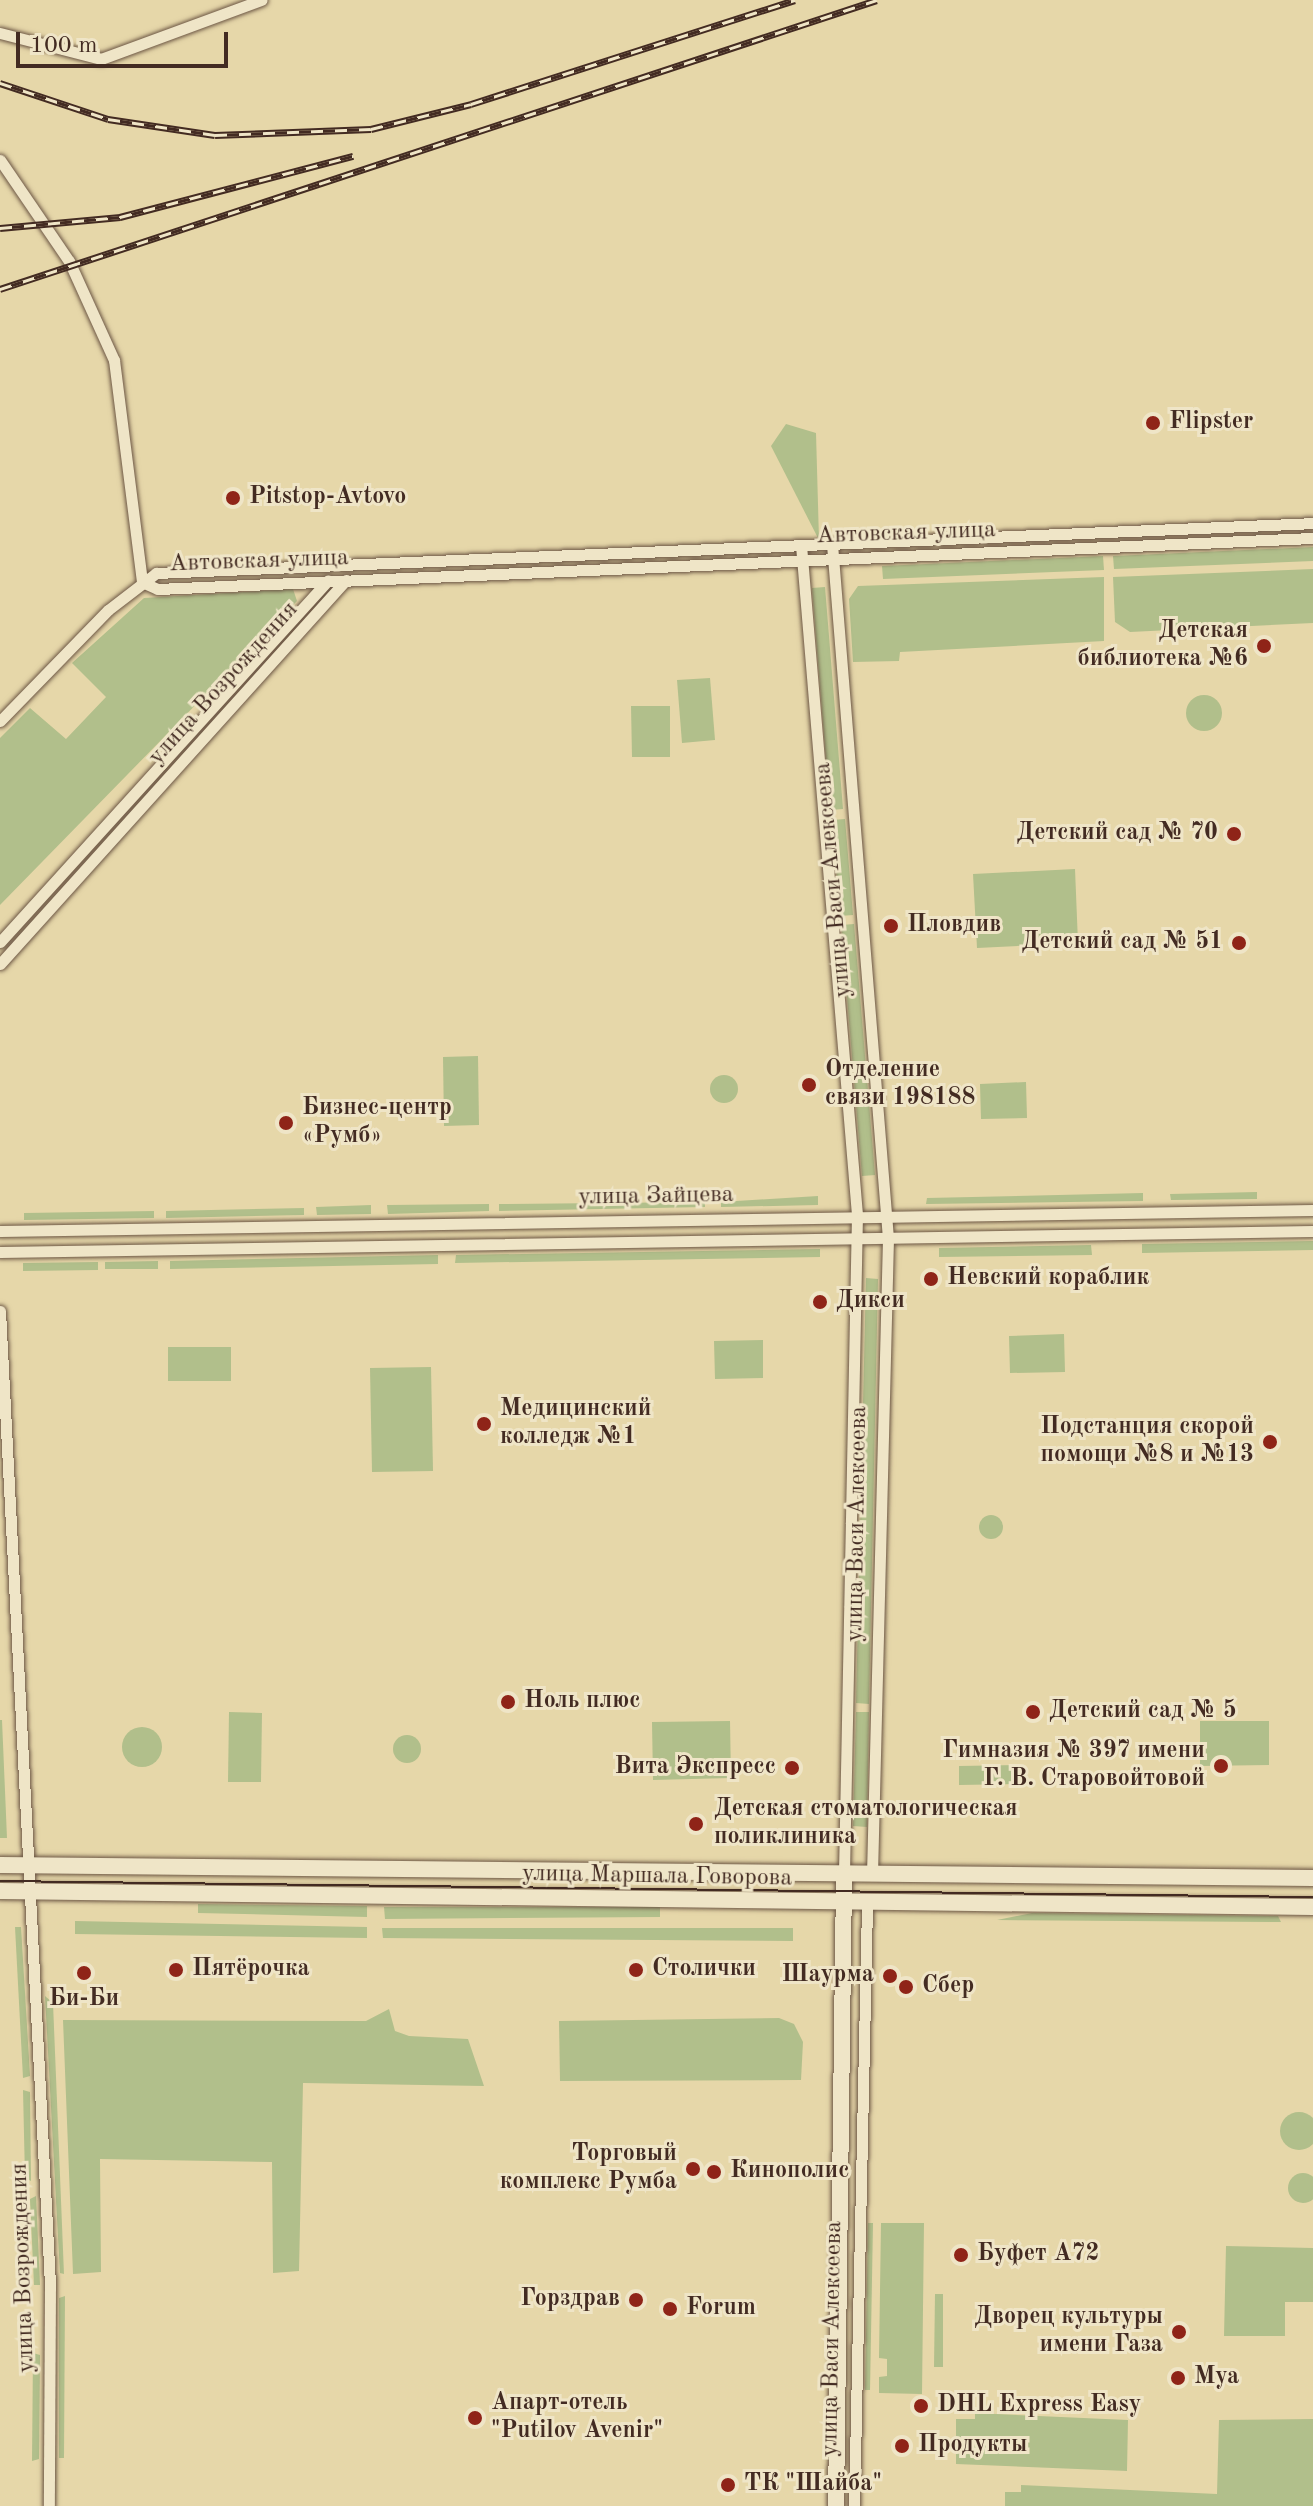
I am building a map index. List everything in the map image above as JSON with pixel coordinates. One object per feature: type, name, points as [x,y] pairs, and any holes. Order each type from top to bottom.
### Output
[{"type":"main road","name":"улица Маршала Говорова","points":[[0,1865],[1313,1878]]},
{"type":"main road","name":"улица Васи Алексеева","points":[[836,2506],[849,1903],[844,1875]]},
{"type":"main road","name":"улица Васи Алексеева","points":[[867,1903],[872,1875]]},
{"type":"main road","name":"улица Маршала Говорова","points":[[0,1891],[1313,1907]]},
{"type":"street","points":[[0,33],[101,59],[261,0]]},
{"type":"street","points":[[0,160],[80,281],[114,360],[142,582],[0,721]]},
{"type":"street","name":"Автовская улица","points":[[142,582],[156,573],[1313,523]]},
{"type":"street","name":"Автовская улица","points":[[142,582],[158,589],[1313,538]]},
{"type":"street","name":"улица Васи Алексеева","points":[[832,544],[888,1238],[872,1875]]},
{"type":"street","name":"улица Васи Алексеева","points":[[801,545],[857,1214],[844,1875]]},
{"type":"street","name":"улица Возрождения","points":[[0,964],[346,581],[352,564]]},
{"type":"street","name":"улица Возрождения","points":[[0,942],[327,581],[352,564]]},
{"type":"street","name":"улица Зайцева","points":[[0,1231],[857,1214],[1313,1210]]},
{"type":"street","name":"улица Зайцева","points":[[0,1252],[1313,1231]]},
{"type":"street","name":"улица Возрождения","points":[[0,1311],[26,1865],[30,1891],[50,2285],[49,2506]]},
{"type":"street","name":"улица Васи Алексеева","points":[[854,2506],[867,1903]]},
{"type":"green space","points":[[786,424],[816,433],[819,540],[771,446]]},
{"type":"green space","points":[[1313,547],[1313,561],[1114,569],[1113,556]]},
{"type":"green space","points":[[1103,556],[1104,570],[883,579],[882,566]]},
{"type":"green space","points":[[1313,569],[1313,623],[1130,632],[1115,622],[1113,577]]},
{"type":"green space","points":[[1104,577],[1104,641],[900,652],[899,661],[853,662],[849,599],[858,586]]},
{"type":"green space","points":[[825,587],[843,809],[830,810],[812,588]]},
{"type":"green space","points":[[293,589],[297,601],[0,905],[0,738],[30,708],[66,739],[106,697],[72,663],[144,598]]},
{"type":"green space","points":[[710,678],[715,740],[682,743],[677,680]]},
{"type":"green space","points":[[1204,695],[1216,701],[1222,713],[1216,725],[1204,731],[1192,725],[1186,713],[1192,701]]},
{"type":"green space","points":[[631,706],[670,706],[670,757],[632,757]]},
{"type":"green space","points":[[845,819],[853,915],[840,916],[832,820]]},
{"type":"green space","points":[[1075,869],[1078,943],[977,948],[973,874]]},
{"type":"green space","points":[[854,924],[875,1175],[862,1176],[841,925]]},
{"type":"green space","points":[[478,1056],[479,1125],[444,1126],[443,1057]]},
{"type":"green space","points":[[724,1075],[734,1079],[738,1089],[734,1099],[724,1103],[714,1099],[710,1089],[714,1079]]},
{"type":"green space","points":[[1026,1082],[1027,1118],[981,1119],[980,1084]]},
{"type":"green space","points":[[1257,1192],[1257,1199],[1171,1200],[1170,1194]]},
{"type":"green space","points":[[1143,1193],[1143,1201],[926,1204],[927,1198]]},
{"type":"green space","points":[[818,1196],[818,1205],[721,1207],[721,1202]]},
{"type":"green space","points":[[705,1202],[705,1207],[499,1211],[499,1204]]},
{"type":"green space","points":[[489,1204],[489,1211],[388,1214],[387,1205]]},
{"type":"green space","points":[[371,1205],[371,1214],[317,1215],[316,1207]]},
{"type":"green space","points":[[304,1208],[304,1215],[166,1218],[166,1211]]},
{"type":"green space","points":[[154,1211],[154,1218],[24,1220],[24,1213]]},
{"type":"green space","points":[[1313,1241],[1313,1250],[1142,1253],[1142,1244]]},
{"type":"green space","points":[[1091,1245],[1092,1255],[939,1257],[939,1248]]},
{"type":"green space","points":[[820,1249],[820,1257],[455,1263],[456,1255]]},
{"type":"green space","points":[[438,1255],[438,1264],[170,1269],[170,1261]]},
{"type":"green space","points":[[158,1261],[158,1269],[105,1269],[105,1262]]},
{"type":"green space","points":[[98,1262],[98,1270],[23,1271],[23,1263]]},
{"type":"green space","points":[[866,1278],[878,1279],[869,1704],[856,1703]]},
{"type":"green space","points":[[1064,1334],[1065,1372],[1010,1373],[1009,1336]]},
{"type":"green space","points":[[763,1340],[763,1378],[715,1379],[714,1341]]},
{"type":"green space","points":[[168,1347],[231,1347],[231,1381],[168,1381]]},
{"type":"green space","points":[[431,1367],[433,1471],[372,1472],[370,1368]]},
{"type":"green space","points":[[991,1515],[1000,1518],[1003,1527],[1000,1536],[991,1539],[982,1536],[979,1527],[982,1518]]},
{"type":"green space","points":[[229,1712],[262,1713],[261,1782],[228,1782]]},
{"type":"green space","points":[[856,1712],[869,1712],[867,1827],[853,1826]]},
{"type":"green space","points":[[2,1720],[7,1838],[0,1838]]},
{"type":"green space","points":[[730,1721],[731,1778],[653,1780],[652,1722]]},
{"type":"green space","points":[[1200,1721],[1269,1721],[1269,1765],[1200,1766]]},
{"type":"green space","points":[[142,1727],[156,1733],[162,1747],[156,1761],[142,1767],[128,1761],[122,1747],[128,1733]]},
{"type":"green space","points":[[407,1735],[417,1739],[421,1749],[417,1759],[407,1763],[397,1759],[393,1749],[397,1739]]},
{"type":"green space","points":[[1023,1765],[1023,1784],[959,1785],[959,1766]]},
{"type":"green space","points":[[198,1904],[367,1906],[367,1917],[198,1913]]},
{"type":"green space","points":[[384,1907],[660,1907],[660,1917],[385,1919]]},
{"type":"green space","points":[[1032,1913],[1278,1916],[1281,1922],[997,1920]]},
{"type":"green space","points":[[75,1921],[367,1927],[367,1938],[75,1934]]},
{"type":"green space","points":[[15,1927],[21,1927],[30,2076],[23,2078]]},
{"type":"green space","points":[[382,1928],[793,1928],[793,1941],[383,1938]]},
{"type":"green space","points":[[45,1996],[53,2003],[64,2274],[60,2273]]},
{"type":"green space","points":[[389,2009],[395,2031],[409,2036],[468,2039],[484,2086],[303,2083],[299,2271],[273,2273],[272,2162],[100,2159],[101,2272],[73,2274],[63,2020],[366,2021]]},
{"type":"green space","points":[[779,2018],[794,2024],[803,2042],[801,2080],[560,2081],[559,2021]]},
{"type":"green space","points":[[23,2090],[30,2092],[31,2181],[25,2178]]},
{"type":"green space","points":[[1299,2112],[1312,2118],[1318,2131],[1312,2144],[1299,2150],[1286,2144],[1280,2131],[1286,2118]]},
{"type":"green space","points":[[1303,2173],[1309,2174],[1317,2182],[1317,2194],[1309,2202],[1303,2203],[1297,2202],[1289,2194],[1288,2188],[1289,2182],[1297,2174]]},
{"type":"green space","points":[[36,2196],[40,2285],[34,2285],[30,2199]]},
{"type":"green space","points":[[868,2223],[873,2223],[870,2390],[865,2390]]},
{"type":"green space","points":[[881,2223],[924,2223],[922,2394],[879,2393],[879,2377],[887,2376],[887,2359],[879,2358]]},
{"type":"green space","points":[[1226,2246],[1313,2248],[1313,2302],[1285,2302],[1285,2336],[1224,2336]]},
{"type":"green space","points":[[935,2294],[943,2294],[943,2367],[934,2367]]},
{"type":"green space","points":[[65,2296],[64,2458],[59,2458],[59,2298]]},
{"type":"green space","points":[[33,2353],[40,2355],[39,2459],[32,2461]]},
{"type":"green space","points":[[975,2413],[1128,2420],[1127,2471],[956,2464],[956,2419],[975,2419]]},
{"type":"green space","points":[[1313,2419],[1313,2506],[1005,2506],[1005,2492],[1021,2492],[1021,2485],[1217,2494],[1219,2420]]},
{"type":"tram line","points":[[0,1881],[1313,1897]]},
{"type":"railway","points":[[0,83],[108,119],[215,135],[371,129],[471,104],[795,0]]},
{"type":"railway","points":[[0,289],[877,0]]},
{"type":"railway","points":[[0,228],[120,217],[353,156]]},
{"type":"place","name":"Flipster","points":[[1153,423]]},
{"type":"place","name":"Pitstop-Avtovo","points":[[233,498]]},
{"type":"place","name":"Детская библиотека №6","points":[[1264,646]]},
{"type":"place","name":"Детский сад № 70","points":[[1234,834]]},
{"type":"place","name":"Пловдив","points":[[891,926]]},
{"type":"place","name":"Детский сад № 51","points":[[1239,943]]},
{"type":"place","name":"Отделение связи 198188","points":[[809,1085]]},
{"type":"place","name":"Бизнес-центр «Румб»","points":[[286,1123]]},
{"type":"place","name":"Невский кораблик","points":[[931,1279]]},
{"type":"place","name":"Дикси","points":[[820,1302]]},
{"type":"place","name":"Медицинский колледж №1","points":[[484,1424]]},
{"type":"place","name":"Подстанция скорой помощи №8 и №13","points":[[1270,1442]]},
{"type":"place","name":"Ноль плюс","points":[[508,1702]]},
{"type":"place","name":"Детский сад № 5","points":[[1033,1712]]},
{"type":"place","name":"Гимназия № 397 имени Г. В. Старовойтовой","points":[[1221,1766]]},
{"type":"place","name":"Вита Экспресс","points":[[792,1768]]},
{"type":"place","name":"Детская стоматологическая поликлиника","points":[[696,1824]]},
{"type":"place","name":"Пятёрочка","points":[[176,1970]]},
{"type":"place","name":"Столички","points":[[636,1970]]},
{"type":"place","name":"Би-Би","points":[[84,1973]]},
{"type":"place","name":"Шаурма","points":[[890,1976]]},
{"type":"place","name":"Сбер","points":[[906,1987]]},
{"type":"place","name":"Торговый комплекс Румба","points":[[693,2169]]},
{"type":"place","name":"Кинополис","points":[[714,2172]]},
{"type":"place","name":"Буфет А72","points":[[961,2255]]},
{"type":"place","name":"Горздрав","points":[[636,2300]]},
{"type":"place","name":"Forum","points":[[670,2309]]},
{"type":"place","name":"Дворец культуры имени Газа","points":[[1179,2332]]},
{"type":"place","name":"Mya","points":[[1178,2378]]},
{"type":"place","name":"DHL Express Easy","points":[[921,2406]]},
{"type":"place","name":"Апарт-отель \"Putilov Avenir\"","points":[[475,2418]]},
{"type":"place","name":"Продукты","points":[[902,2446]]},
{"type":"place","name":"ТК \"Шайба\"","points":[[728,2485]]}]
